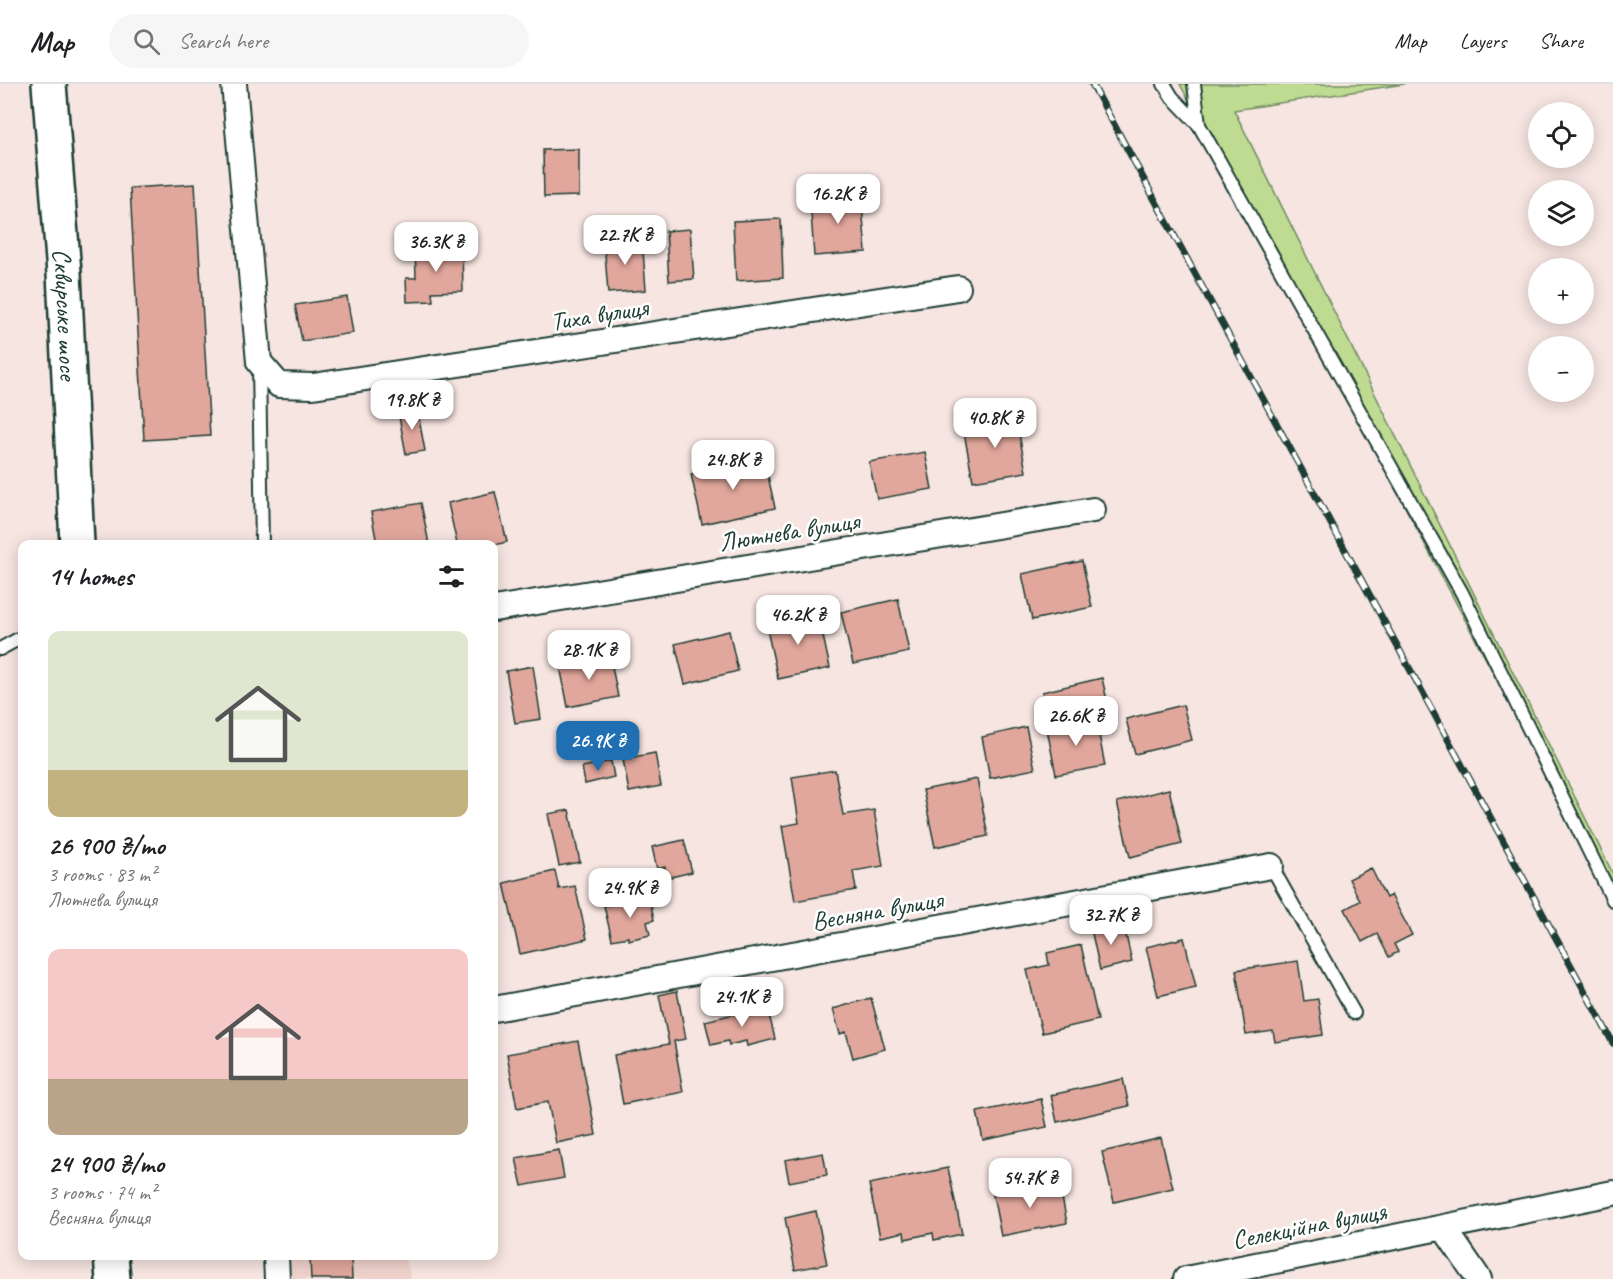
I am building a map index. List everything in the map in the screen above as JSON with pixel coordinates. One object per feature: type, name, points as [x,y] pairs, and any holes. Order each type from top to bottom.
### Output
[{"type":"main road","name":"Сквирське шосе","points":[[49,84],[64,273],[77,540]]},
{"type":"main road","points":[[111,1260],[113,1279]]},
{"type":"street","points":[[234,84],[259,362]]},
{"type":"street","name":"Тиха вулиця","points":[[259,362],[279,385],[313,387],[958,288]]},
{"type":"street","name":"Лютнева вулиця","points":[[498,608],[1093,510]]},
{"type":"street","name":"Весняна вулиця","points":[[498,1008],[1271,866]]},
{"type":"street","name":"Селекційна вулиця","points":[[1186,1279],[1613,1193]]},
{"type":"street","points":[[1444,1228],[1479,1279]]},
{"type":"street","points":[[276,1260],[277,1279]]},
{"type":"lane","points":[[1164,84],[1172,97],[1199,125],[1462,593],[1613,900]]},
{"type":"lane","points":[[1194,84],[1199,125]]},
{"type":"lane","points":[[259,362],[262,540]]},
{"type":"lane","points":[[0,649],[18,640]]},
{"type":"lane","points":[[1271,866],[1354,1013]]},
{"type":"shaded area","points":[[290,1260],[406,1260],[411,1279],[291,1279]]},
{"type":"green space","points":[[1180,84],[1404,84],[1234,110],[1613,874],[1613,898]]},
{"type":"building","points":[[579,149],[579,196],[544,197],[543,150]]},
{"type":"building","points":[[195,184],[210,436],[144,440],[130,188]]},
{"type":"building","points":[[861,194],[866,252],[814,256],[810,198]]},
{"type":"building","points":[[781,219],[783,278],[736,281],[733,221]]},
{"type":"building","points":[[690,229],[694,279],[669,281],[666,231]]},
{"type":"building","points":[[642,238],[646,290],[608,293],[604,241]]},
{"type":"building","points":[[462,246],[463,291],[432,292],[433,301],[407,302],[406,278],[416,278],[415,248]]},
{"type":"building","points":[[347,297],[353,333],[302,341],[295,305]]},
{"type":"building","points":[[417,408],[425,451],[406,454],[398,411]]},
{"type":"building","points":[[1016,417],[1026,472],[973,481],[963,427]]},
{"type":"building","points":[[925,452],[932,489],[877,499],[869,462]]},
{"type":"building","points":[[764,458],[775,508],[702,524],[691,474]]},
{"type":"building","points":[[495,492],[507,542],[498,544],[498,540],[456,540],[448,503]]},
{"type":"building","points":[[421,503],[428,540],[376,540],[371,512]]},
{"type":"building","points":[[1082,561],[1092,607],[1032,620],[1022,574]]},
{"type":"building","points":[[898,599],[909,652],[853,664],[841,612]]},
{"type":"building","points":[[818,613],[830,668],[778,679],[766,625]]},
{"type":"building","points":[[729,631],[738,671],[685,684],[675,644]]},
{"type":"building","points":[[610,656],[618,697],[568,707],[560,666]]},
{"type":"building","points":[[533,666],[541,719],[515,723],[506,671]]},
{"type":"building","points":[[1102,678],[1108,705],[1048,719],[1042,692]]},
{"type":"building","points":[[1183,705],[1192,740],[1135,754],[1126,719]]},
{"type":"building","points":[[1096,719],[1105,766],[1056,775],[1047,729]]},
{"type":"building","points":[[1026,727],[1035,769],[990,778],[982,737]]},
{"type":"building","points":[[655,753],[661,786],[629,792],[623,759]]},
{"type":"building","points":[[611,761],[614,777],[585,784],[582,767]]},
{"type":"building","points":[[835,770],[843,815],[874,810],[883,866],[853,871],[856,890],[795,901],[782,826],[799,823],[792,777]]},
{"type":"building","points":[[977,779],[988,836],[935,847],[923,790]]},
{"type":"building","points":[[1169,789],[1182,844],[1130,857],[1117,802]]},
{"type":"building","points":[[569,810],[580,862],[559,866],[548,814]]},
{"type":"building","points":[[684,840],[692,872],[667,878],[665,867],[657,869],[652,847]]},
{"type":"building","points":[[1371,868],[1386,898],[1391,895],[1412,935],[1394,944],[1398,952],[1389,957],[1377,934],[1362,942],[1345,909],[1360,901],[1349,879]]},
{"type":"building","points":[[555,871],[559,889],[575,886],[587,939],[520,954],[504,883]]},
{"type":"building","points":[[649,896],[654,920],[647,922],[650,935],[628,940],[628,937],[612,940],[604,906]]},
{"type":"building","points":[[1123,922],[1132,962],[1100,970],[1091,929]]},
{"type":"building","points":[[1184,938],[1196,987],[1158,996],[1146,947]]},
{"type":"building","points":[[1081,945],[1098,1020],[1042,1033],[1027,970],[1049,965],[1047,953]]},
{"type":"building","points":[[1298,961],[1304,1001],[1318,999],[1323,1035],[1275,1042],[1273,1031],[1246,1035],[1236,970]]},
{"type":"building","points":[[677,991],[686,1039],[674,1041],[683,1092],[623,1104],[614,1055],[669,1044],[659,995]]},
{"type":"building","points":[[871,998],[885,1049],[853,1058],[846,1032],[840,1034],[833,1009]]},
{"type":"building","points":[[767,1006],[775,1039],[747,1046],[746,1041],[729,1045],[728,1041],[711,1045],[705,1021]]},
{"type":"building","points":[[578,1041],[596,1135],[556,1143],[548,1102],[517,1108],[507,1054]]},
{"type":"building","points":[[1123,1079],[1129,1106],[1057,1122],[1051,1095]]},
{"type":"building","points":[[1041,1099],[1047,1127],[983,1140],[977,1112]]},
{"type":"building","points":[[1161,1138],[1173,1188],[1114,1202],[1102,1152]]},
{"type":"building","points":[[559,1150],[564,1178],[522,1186],[516,1158]]},
{"type":"building","points":[[823,1153],[827,1175],[789,1182],[785,1160]]},
{"type":"building","points":[[948,1168],[962,1234],[934,1240],[933,1233],[905,1239],[904,1232],[880,1237],[869,1184]]},
{"type":"building","points":[[1059,1182],[1067,1223],[1001,1236],[993,1195]]},
{"type":"building","points":[[816,1211],[827,1264],[795,1270],[785,1218]]},
{"type":"building","points":[[310,1260],[351,1260],[352,1279],[311,1279]]},
{"type":"railway","points":[[1092,84],[1613,1043]]}]
